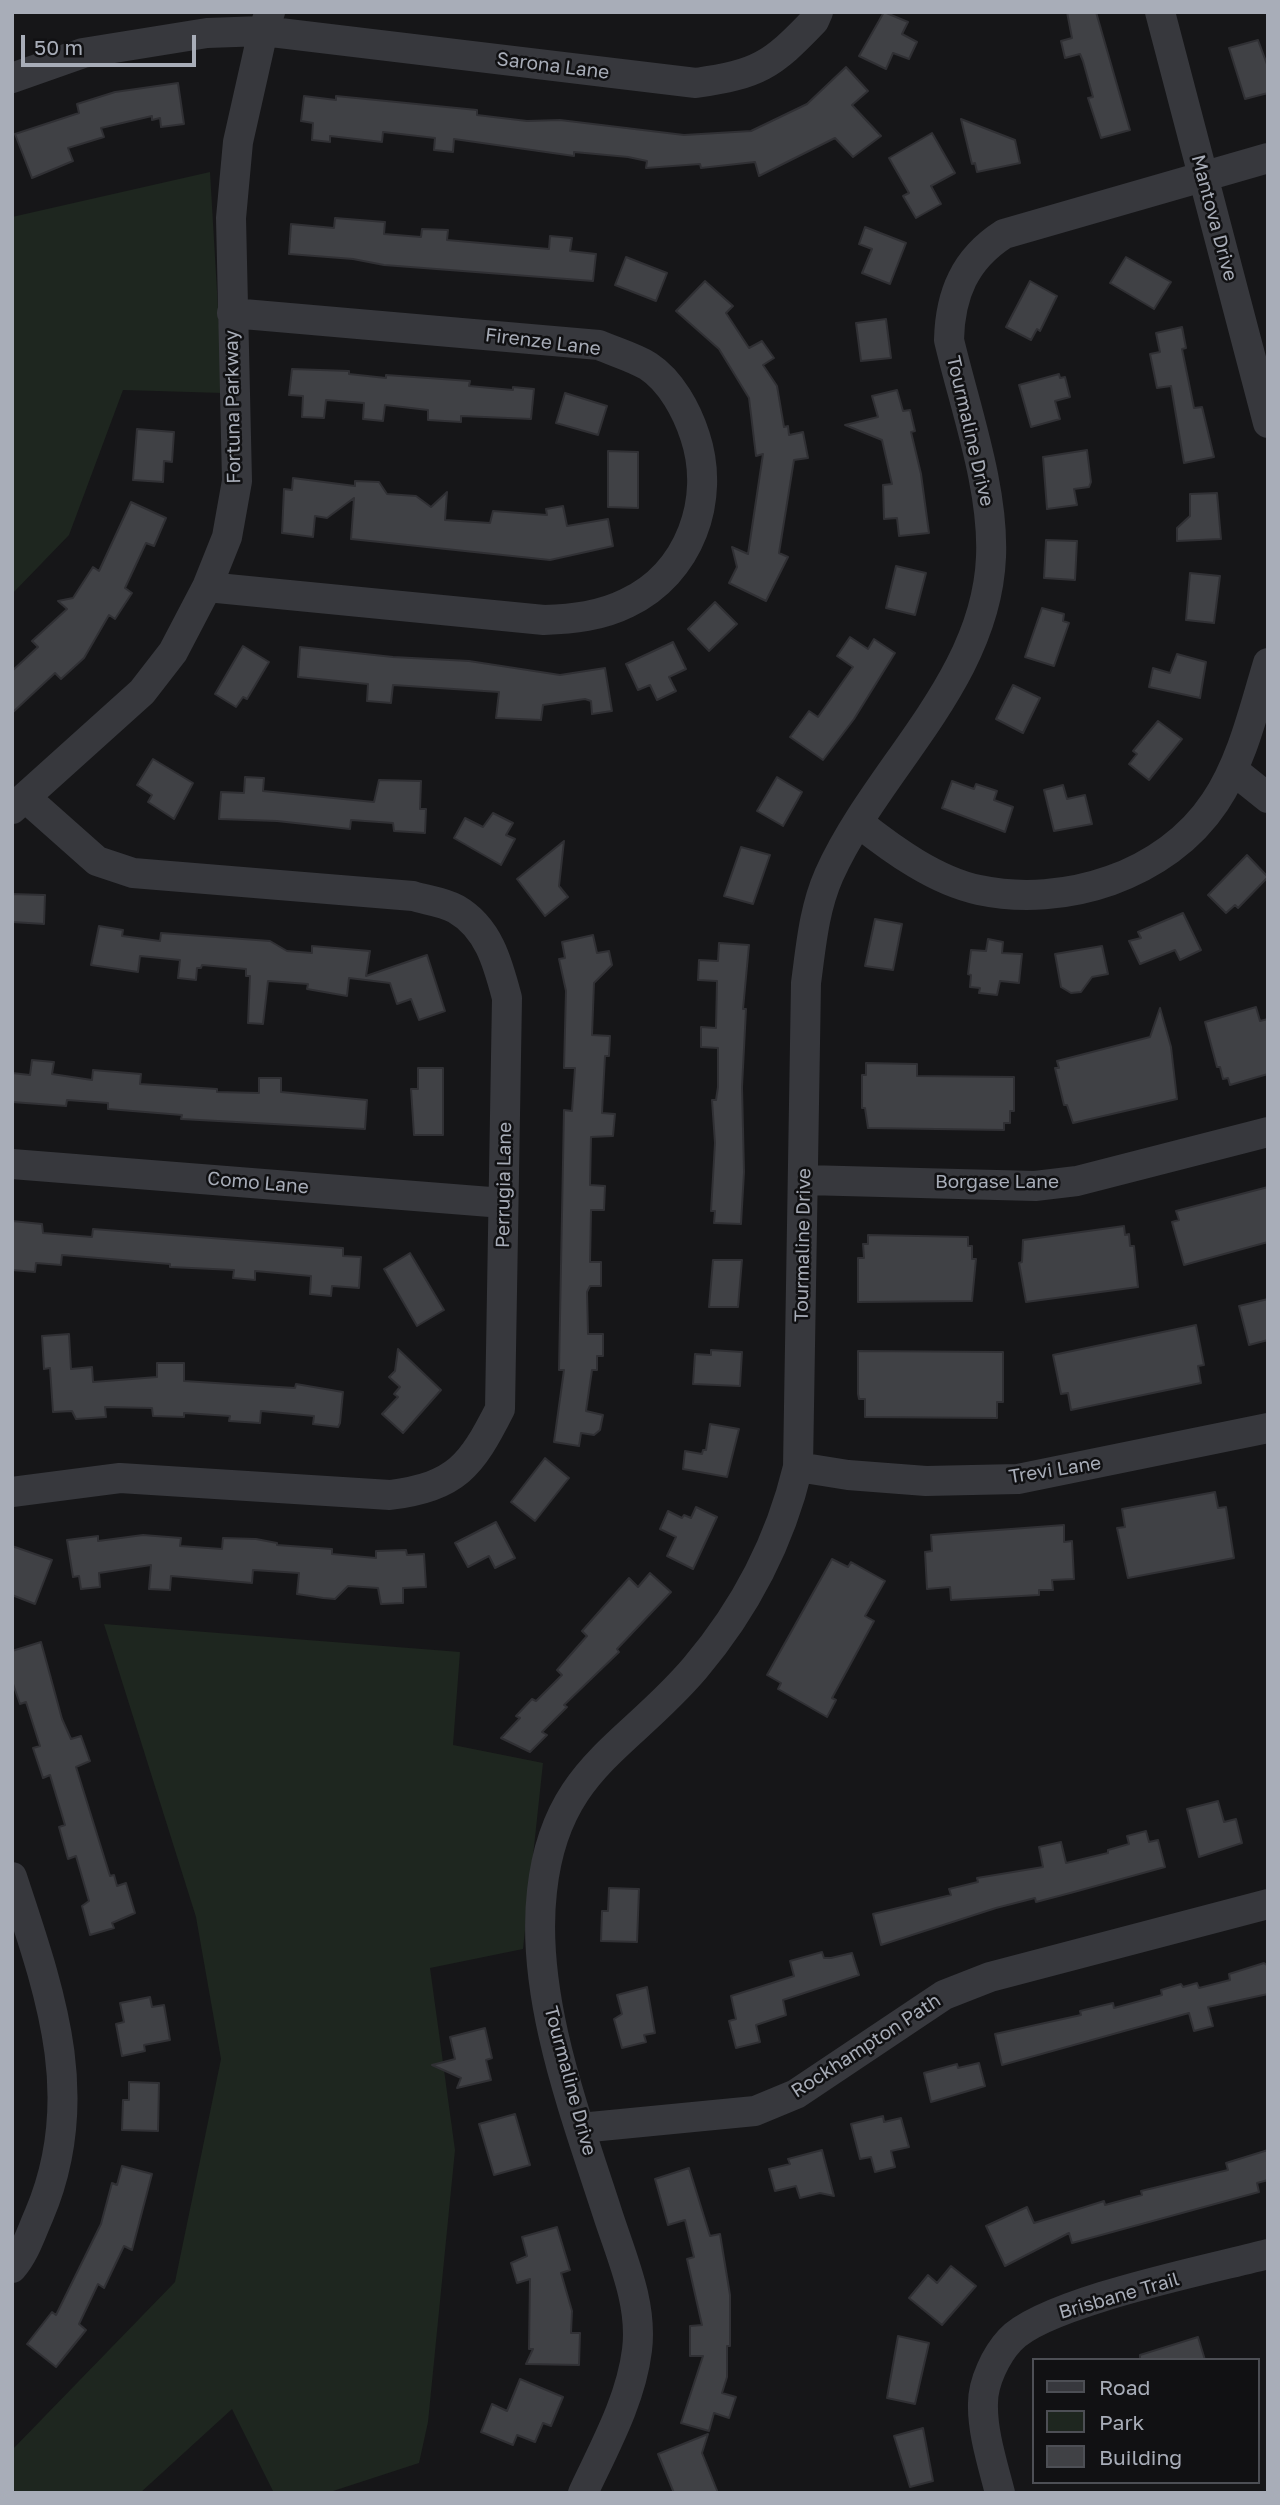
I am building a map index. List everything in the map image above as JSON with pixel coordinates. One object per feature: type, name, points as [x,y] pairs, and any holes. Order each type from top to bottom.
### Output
[{"type":"street","name":"Sarona Lane","points":[[12,78],[83,53],[267,22],[696,83],[742,76],[774,61],[814,21],[818,12]]},
{"type":"street","name":"Mantova Drive","points":[[1160,12],[1268,423]]},
{"type":"street","name":"Fortuna Parkway","points":[[19,804],[142,692],[173,652],[207,587],[227,537],[237,481],[231,218],[238,142],[267,22]]},
{"type":"street","name":"Tourmaline Drive","points":[[583,2493],[617,2419],[638,2347],[636,2301],[580,2128],[556,2042],[540,1945],[541,1891],[549,1848],[565,1803],[593,1766],[694,1669],[734,1618],[777,1539],[798,1467],[805,1180],[806,983],[815,918],[829,875],[859,823],[949,686],[975,631],[984,601],[991,558],[989,506],[949,340],[949,312],[960,277],[987,244],[1004,234],[1268,158]]},
{"type":"street","name":"Firenze Lane","points":[[207,587],[544,620],[579,619],[626,604],[646,592],[670,567],[690,541],[698,523],[704,485],[701,454],[690,419],[672,389],[649,367],[599,345],[232,313]]},
{"type":"street","points":[[859,823],[934,873],[978,890],[1031,895],[1089,888],[1127,875],[1176,844],[1214,804],[1233,770],[1268,663]]},
{"type":"street","points":[[1233,770],[1268,798]]},
{"type":"street","name":"Perrugia Lane","points":[[12,1492],[120,1478],[390,1494],[424,1490],[456,1474],[478,1451],[500,1409],[507,998],[495,952],[471,921],[454,908],[413,896],[133,873],[97,861],[19,804]]},
{"type":"street","name":"Borgase Lane","points":[[805,1180],[1045,1185],[1077,1181],[1268,1132]]},
{"type":"street","name":"Como Lane","points":[[12,1164],[503,1203]]},
{"type":"street","name":"Trevi Lane","points":[[798,1467],[848,1475],[926,1481],[1018,1479],[1268,1428]]},
{"type":"street","points":[[12,1877],[56,2024],[64,2070],[62,2127],[46,2198],[20,2258],[12,2267]]},
{"type":"street","name":"Rockhampton Path","points":[[580,2128],[755,2111],[796,2094],[944,1995],[990,1977],[1268,1904]]},
{"type":"street","name":"Brisbane Trail","points":[[1000,2493],[983,2402],[993,2366],[1010,2340],[1064,2309],[1268,2254]]},
{"type":"green space","points":[[210,172],[223,393],[123,390],[69,535],[12,594],[12,217]]},
{"type":"green space","points":[[104,1624],[460,1652],[453,1745],[543,1763],[523,1949],[430,1968],[455,2150],[428,2422],[419,2463],[327,2493],[274,2493],[232,2409],[140,2493],[12,2493],[12,2450],[175,2282],[221,2059],[196,1917]]},
{"type":"building","points":[[884,12],[908,22],[902,34],[917,42],[909,59],[893,53],[886,69],[859,56]]},
{"type":"building","points":[[1067,12],[1096,12],[1130,130],[1101,138],[1088,98],[1093,97],[1080,54],[1065,58],[1061,41],[1072,38]]},
{"type":"building","points":[[1258,40],[1268,67],[1268,93],[1245,99],[1229,48]]},
{"type":"building","points":[[846,67],[868,91],[852,105],[881,136],[853,157],[835,138],[759,176],[755,162],[701,168],[700,164],[646,168],[647,161],[628,157],[574,152],[574,156],[454,139],[453,152],[434,150],[435,138],[383,132],[382,142],[330,136],[330,142],[312,140],[313,123],[301,121],[304,96],[336,100],[336,96],[477,110],[477,115],[527,121],[560,120],[684,135],[751,131],[807,104]]},
{"type":"building","points":[[178,83],[184,124],[161,127],[160,118],[152,120],[152,116],[101,128],[104,137],[68,148],[73,161],[32,178],[15,134],[79,113],[77,104],[115,92]]},
{"type":"building","points":[[961,119],[1015,140],[1020,163],[977,172],[975,163],[972,164]]},
{"type":"building","points":[[932,133],[955,173],[931,186],[941,204],[916,218],[903,196],[909,193],[889,158]]},
{"type":"building","points":[[335,218],[385,222],[384,234],[421,237],[422,229],[448,230],[447,240],[549,249],[550,236],[572,238],[570,251],[596,254],[593,281],[384,265],[353,259],[289,254],[291,224],[334,228]]},
{"type":"building","points":[[865,227],[906,243],[890,284],[862,273],[872,249],[859,244]]},
{"type":"building","points":[[626,257],[667,273],[656,301],[615,285]]},
{"type":"building","points":[[1126,257],[1171,282],[1154,309],[1110,283]]},
{"type":"building","points":[[705,281],[733,306],[726,313],[749,348],[762,341],[774,358],[763,365],[777,386],[784,427],[788,426],[789,435],[803,432],[808,458],[794,460],[779,553],[788,557],[766,601],[729,583],[737,567],[732,547],[748,554],[763,454],[756,456],[749,398],[719,349],[676,311]]},
{"type":"building","points":[[1030,281],[1057,296],[1040,331],[1037,329],[1031,340],[1006,327]]},
{"type":"building","points":[[886,319],[891,358],[861,361],[856,323]]},
{"type":"building","points":[[1182,327],[1186,348],[1182,349],[1194,408],[1202,407],[1214,457],[1184,463],[1171,386],[1157,388],[1150,354],[1160,352],[1156,333]]},
{"type":"building","points":[[292,369],[349,371],[349,374],[386,378],[386,375],[470,381],[469,386],[513,390],[513,387],[534,389],[531,419],[461,416],[461,422],[428,420],[428,410],[385,405],[383,421],[363,419],[364,403],[326,400],[324,418],[302,417],[303,396],[289,395]]},
{"type":"building","points":[[1059,374],[1060,378],[1065,377],[1070,397],[1055,401],[1060,419],[1031,427],[1019,385]]},
{"type":"building","points":[[897,390],[903,411],[910,410],[915,431],[911,432],[921,474],[929,533],[899,536],[897,518],[884,519],[883,485],[892,484],[882,440],[845,425],[878,417],[872,396]]},
{"type":"building","points":[[565,393],[607,406],[598,435],[556,423]]},
{"type":"building","points":[[137,429],[174,432],[172,462],[164,461],[163,482],[133,480]]},
{"type":"building","points":[[1087,450],[1091,482],[1089,487],[1074,489],[1077,505],[1047,509],[1043,457]]},
{"type":"building","points":[[608,451],[638,452],[638,508],[608,507]]},
{"type":"building","points":[[293,478],[355,486],[355,481],[379,482],[387,494],[416,496],[431,507],[447,492],[445,520],[490,523],[493,511],[547,515],[546,509],[563,506],[567,526],[608,519],[613,546],[550,560],[351,539],[354,498],[327,518],[315,516],[313,537],[282,533],[284,489],[292,490]]},
{"type":"building","points":[[1217,493],[1221,539],[1177,541],[1177,528],[1190,516],[1190,494]]},
{"type":"building","points":[[131,502],[166,518],[154,546],[146,543],[125,588],[132,593],[115,619],[109,615],[84,658],[61,679],[55,673],[12,713],[12,671],[38,647],[32,641],[67,609],[58,601],[73,598],[93,567],[99,571]]},
{"type":"building","points":[[1046,540],[1077,541],[1075,580],[1044,578]]},
{"type":"building","points":[[896,566],[926,573],[915,615],[886,608]]},
{"type":"building","points":[[1190,573],[1220,576],[1214,623],[1186,620]]},
{"type":"building","points":[[715,602],[737,624],[709,651],[688,629]]},
{"type":"building","points":[[1042,608],[1064,614],[1063,621],[1069,623],[1054,666],[1025,657]]},
{"type":"building","points":[[850,637],[868,649],[874,639],[895,653],[854,719],[823,760],[790,737],[809,711],[818,717],[853,667],[837,656]]},
{"type":"building","points":[[673,642],[686,669],[669,677],[676,691],[657,700],[650,685],[638,690],[626,664]]},
{"type":"building","points":[[243,646],[269,662],[247,699],[243,697],[236,707],[215,694]]},
{"type":"building","points":[[300,647],[393,657],[469,661],[560,675],[605,668],[612,711],[592,714],[591,701],[585,699],[543,705],[541,720],[496,718],[499,692],[393,685],[391,703],[367,701],[368,684],[298,677]]},
{"type":"building","points":[[1177,654],[1206,662],[1200,698],[1149,687],[1153,668],[1170,673]]},
{"type":"building","points":[[1013,685],[1040,698],[1023,733],[996,719]]},
{"type":"building","points":[[1158,721],[1182,739],[1149,780],[1129,764],[1137,754],[1133,751]]},
{"type":"building","points":[[153,759],[193,783],[174,819],[148,802],[152,795],[137,785]]},
{"type":"building","points":[[245,777],[264,778],[263,791],[374,802],[379,780],[421,781],[420,809],[426,809],[425,833],[394,831],[393,823],[351,820],[350,829],[277,821],[219,819],[221,792],[244,793]]},
{"type":"building","points":[[777,777],[802,792],[783,826],[757,811]]},
{"type":"building","points":[[952,781],[974,789],[976,784],[997,791],[994,800],[1013,807],[1005,832],[942,808]]},
{"type":"building","points":[[1063,785],[1067,799],[1085,795],[1092,824],[1054,831],[1044,790]]},
{"type":"building","points":[[493,813],[513,823],[506,835],[515,839],[501,865],[454,838],[465,818],[483,827]]},
{"type":"building","points":[[564,841],[559,886],[568,897],[545,916],[517,879]]},
{"type":"building","points":[[741,847],[770,855],[753,904],[724,896]]},
{"type":"building","points":[[1247,855],[1268,877],[1238,908],[1235,905],[1226,913],[1208,895]]},
{"type":"building","points":[[12,894],[45,895],[44,924],[12,922]]},
{"type":"building","points":[[1183,913],[1201,950],[1180,960],[1175,950],[1140,964],[1129,941],[1141,938],[1138,932]]},
{"type":"building","points":[[875,919],[902,924],[893,970],[865,966]]},
{"type":"building","points":[[99,926],[123,930],[122,936],[160,941],[161,933],[270,941],[287,951],[312,953],[312,946],[370,951],[366,976],[427,955],[445,1011],[419,1020],[411,999],[397,1004],[390,983],[349,978],[347,996],[307,989],[308,984],[268,981],[263,1024],[248,1023],[250,976],[246,976],[246,969],[202,965],[197,968],[196,980],[178,978],[180,960],[140,956],[138,972],[91,965]]},
{"type":"building","points":[[593,935],[597,953],[609,951],[612,965],[594,983],[592,1035],[610,1036],[609,1056],[605,1056],[602,1113],[615,1114],[613,1136],[591,1137],[590,1185],[605,1186],[604,1210],[591,1210],[590,1262],[601,1262],[601,1286],[590,1286],[587,1292],[588,1334],[603,1334],[603,1356],[597,1356],[597,1370],[592,1370],[586,1411],[603,1415],[600,1430],[594,1435],[581,1433],[579,1446],[554,1442],[564,1370],[559,1370],[564,1110],[572,1111],[575,1068],[564,1068],[566,991],[559,959],[565,958],[562,942]]},
{"type":"building","points":[[988,939],[1003,942],[1002,953],[1022,954],[1019,983],[1000,981],[997,995],[979,993],[980,988],[970,987],[971,975],[968,974],[971,950],[986,951]]},
{"type":"building","points":[[719,943],[749,945],[743,1009],[746,1009],[742,1087],[744,1172],[741,1224],[714,1223],[715,1211],[711,1211],[715,1143],[712,1100],[716,1100],[718,1087],[718,1048],[701,1047],[701,1027],[716,1028],[717,981],[698,980],[699,960],[718,961]]},
{"type":"building","points":[[1102,946],[1108,974],[1092,977],[1081,992],[1071,993],[1061,987],[1055,954]]},
{"type":"building","points":[[1256,1007],[1260,1021],[1268,1019],[1268,1074],[1230,1085],[1228,1078],[1223,1079],[1220,1067],[1217,1067],[1205,1022]]},
{"type":"building","points":[[1160,1008],[1171,1047],[1177,1099],[1073,1123],[1067,1105],[1064,1105],[1055,1068],[1059,1068],[1057,1061],[1150,1037]]},
{"type":"building","points":[[32,1060],[54,1062],[52,1074],[92,1080],[93,1070],[141,1074],[140,1084],[217,1089],[217,1092],[259,1093],[259,1078],[281,1078],[281,1092],[367,1100],[365,1129],[181,1119],[182,1115],[108,1109],[108,1103],[67,1100],[66,1106],[12,1102],[12,1073],[30,1075]]},
{"type":"building","points":[[866,1063],[917,1064],[917,1076],[1014,1077],[1014,1111],[1010,1111],[1010,1123],[1004,1123],[1004,1130],[868,1128],[865,1108],[862,1108],[862,1075],[866,1075]]},
{"type":"building","points":[[418,1068],[443,1068],[443,1135],[414,1135],[411,1089],[418,1089]]},
{"type":"building","points":[[1268,1187],[1268,1242],[1184,1265],[1172,1222],[1179,1220],[1176,1211]]},
{"type":"building","points":[[12,1221],[42,1224],[43,1233],[92,1237],[93,1229],[343,1248],[343,1256],[361,1257],[359,1288],[332,1286],[331,1296],[310,1294],[311,1276],[255,1271],[255,1280],[233,1278],[234,1270],[170,1267],[170,1264],[62,1255],[61,1265],[36,1263],[35,1272],[12,1270]]},
{"type":"building","points":[[1124,1226],[1125,1235],[1129,1234],[1130,1246],[1134,1246],[1138,1287],[1026,1302],[1019,1263],[1022,1262],[1023,1240]]},
{"type":"building","points":[[868,1235],[968,1237],[968,1246],[972,1246],[972,1259],[976,1259],[972,1301],[858,1302],[858,1258],[864,1258],[863,1244],[868,1244]]},
{"type":"building","points":[[410,1253],[444,1310],[417,1326],[384,1269]]},
{"type":"building","points":[[713,1260],[742,1260],[738,1307],[709,1307]]},
{"type":"building","points":[[1268,1299],[1268,1340],[1249,1345],[1239,1306]]},
{"type":"building","points":[[1196,1325],[1204,1365],[1198,1366],[1201,1383],[1071,1410],[1068,1393],[1061,1394],[1053,1355]]},
{"type":"building","points":[[69,1334],[71,1369],[92,1367],[93,1382],[157,1377],[157,1363],[184,1363],[184,1381],[295,1388],[296,1384],[343,1392],[340,1423],[338,1427],[313,1424],[314,1416],[261,1411],[260,1423],[229,1421],[230,1416],[184,1413],[184,1417],[153,1416],[152,1408],[105,1407],[106,1417],[76,1419],[72,1411],[53,1412],[50,1368],[44,1369],[42,1336]]},
{"type":"building","points":[[398,1349],[441,1390],[403,1433],[382,1414],[398,1397],[394,1394],[400,1387],[389,1377],[395,1371]]},
{"type":"building","points":[[711,1350],[742,1352],[740,1386],[693,1384],[695,1354],[711,1355]]},
{"type":"building","points":[[858,1351],[1003,1352],[1003,1402],[997,1402],[997,1418],[865,1417],[865,1399],[859,1399],[858,1394]]},
{"type":"building","points":[[710,1424],[739,1429],[727,1477],[683,1469],[685,1451],[702,1454],[703,1450],[706,1450]]},
{"type":"building","points":[[545,1458],[569,1478],[535,1521],[511,1502]]},
{"type":"building","points":[[1215,1492],[1218,1508],[1226,1507],[1234,1558],[1128,1578],[1117,1528],[1125,1527],[1122,1509]]},
{"type":"building","points":[[696,1507],[717,1517],[693,1569],[667,1556],[676,1537],[660,1529],[668,1511],[682,1518],[684,1515],[691,1518]]},
{"type":"building","points":[[496,1522],[515,1558],[495,1568],[489,1556],[468,1567],[455,1543]]},
{"type":"building","points":[[1064,1525],[1064,1542],[1072,1541],[1074,1579],[1052,1580],[1053,1590],[1039,1590],[1039,1595],[951,1600],[950,1587],[927,1589],[925,1552],[932,1551],[931,1535]]},
{"type":"building","points":[[143,1535],[181,1538],[180,1546],[222,1549],[223,1538],[256,1539],[277,1545],[332,1549],[332,1554],[376,1558],[376,1551],[406,1550],[407,1555],[424,1554],[426,1587],[403,1588],[403,1603],[381,1604],[378,1588],[348,1586],[335,1599],[323,1598],[297,1594],[299,1573],[253,1570],[252,1583],[171,1576],[170,1590],[149,1589],[151,1565],[99,1573],[100,1587],[81,1589],[79,1576],[73,1577],[67,1540],[98,1536],[98,1541]]},
{"type":"building","points":[[12,1546],[52,1560],[35,1604],[12,1595]]},
{"type":"building","points":[[832,1559],[848,1567],[851,1562],[885,1581],[865,1616],[874,1621],[832,1698],[836,1700],[827,1717],[778,1689],[781,1683],[767,1675]]},
{"type":"building","points":[[650,1573],[671,1592],[617,1649],[619,1652],[564,1705],[567,1707],[542,1732],[547,1735],[530,1752],[501,1738],[520,1718],[516,1716],[532,1699],[536,1701],[562,1675],[557,1670],[587,1636],[582,1631],[629,1578],[638,1587]]},
{"type":"building","points":[[41,1642],[62,1719],[71,1739],[81,1736],[90,1761],[76,1767],[110,1876],[114,1875],[117,1886],[126,1883],[135,1913],[112,1923],[114,1928],[90,1935],[82,1906],[89,1901],[76,1856],[68,1859],[59,1827],[65,1825],[50,1775],[43,1778],[33,1748],[40,1746],[26,1702],[20,1704],[12,1681],[12,1651]]},
{"type":"building","points":[[1218,1801],[1224,1822],[1236,1819],[1242,1843],[1199,1857],[1187,1809]]},
{"type":"building","points":[[1146,1831],[1149,1842],[1158,1840],[1165,1867],[1036,1902],[1035,1898],[996,1908],[881,1945],[873,1914],[951,1895],[949,1889],[978,1882],[977,1878],[1043,1867],[1039,1847],[1061,1842],[1066,1863],[1108,1853],[1108,1850],[1129,1844],[1127,1836]]},
{"type":"building","points":[[609,1888],[639,1889],[637,1942],[601,1941],[602,1911],[608,1911]]},
{"type":"building","points":[[822,1952],[824,1958],[852,1953],[859,1975],[783,2000],[786,2015],[756,2025],[760,2042],[736,2048],[729,2021],[736,2019],[731,1996],[794,1976],[790,1961]]},
{"type":"building","points":[[1264,1963],[1268,1966],[1268,1994],[1208,2007],[1213,2026],[1194,2031],[1189,2013],[1002,2065],[995,2034],[1081,2015],[1080,2011],[1113,2003],[1114,2008],[1162,1995],[1161,1990],[1181,1984],[1183,1987],[1197,1983],[1199,1988],[1230,1980],[1229,1974]]},
{"type":"building","points":[[647,1987],[655,2033],[644,2035],[646,2042],[622,2048],[614,2019],[622,2014],[617,1995]]},
{"type":"building","points":[[150,1997],[152,2007],[164,2005],[170,2040],[144,2045],[145,2051],[122,2056],[116,2024],[124,2022],[120,2003]]},
{"type":"building","points":[[485,2028],[492,2058],[486,2060],[491,2080],[457,2088],[461,2078],[432,2065],[455,2059],[450,2037]]},
{"type":"building","points":[[979,2063],[985,2086],[931,2102],[924,2073],[957,2064],[958,2068]]},
{"type":"building","points":[[129,2082],[159,2083],[158,2131],[122,2130],[123,2100],[129,2100]]},
{"type":"building","points":[[515,2114],[530,2165],[494,2175],[479,2124]]},
{"type":"building","points":[[883,2116],[884,2122],[901,2118],[909,2147],[891,2151],[895,2167],[875,2172],[871,2157],[860,2159],[851,2124]]},
{"type":"building","points":[[822,2150],[834,2196],[820,2193],[800,2198],[796,2186],[775,2191],[769,2169],[790,2164],[788,2159]]},
{"type":"building","points":[[1268,2150],[1268,2180],[1257,2183],[1259,2192],[1072,2243],[1069,2233],[1005,2266],[986,2226],[1027,2207],[1034,2223],[1104,2201],[1105,2205],[1142,2195],[1141,2191],[1228,2170],[1226,2163]]},
{"type":"building","points":[[122,2166],[152,2174],[132,2250],[124,2246],[104,2288],[98,2284],[79,2324],[86,2330],[56,2367],[27,2344],[52,2312],[56,2315],[101,2224],[112,2183],[117,2185]]},
{"type":"building","points":[[689,2168],[710,2236],[720,2234],[730,2295],[730,2346],[727,2346],[727,2377],[722,2393],[736,2397],[729,2418],[714,2413],[709,2431],[681,2423],[703,2356],[690,2356],[690,2326],[702,2325],[687,2259],[694,2257],[685,2220],[668,2225],[655,2179]]},
{"type":"building","points":[[557,2227],[570,2270],[561,2273],[572,2311],[571,2333],[580,2333],[579,2365],[526,2364],[533,2349],[529,2349],[530,2279],[517,2283],[511,2263],[527,2256],[522,2237]]},
{"type":"building","points":[[951,2266],[976,2286],[942,2325],[909,2298],[928,2275],[937,2283]]},
{"type":"building","points":[[898,2336],[929,2343],[915,2404],[887,2398]]},
{"type":"building","points":[[1198,2337],[1204,2358],[1140,2358],[1140,2355]]},
{"type":"building","points":[[520,2379],[563,2397],[551,2426],[543,2423],[535,2442],[517,2435],[513,2445],[481,2432],[492,2404],[507,2411]]},
{"type":"building","points":[[923,2428],[933,2481],[910,2487],[894,2436]]},
{"type":"building","points":[[708,2434],[702,2453],[718,2493],[674,2493],[658,2454]]}]
